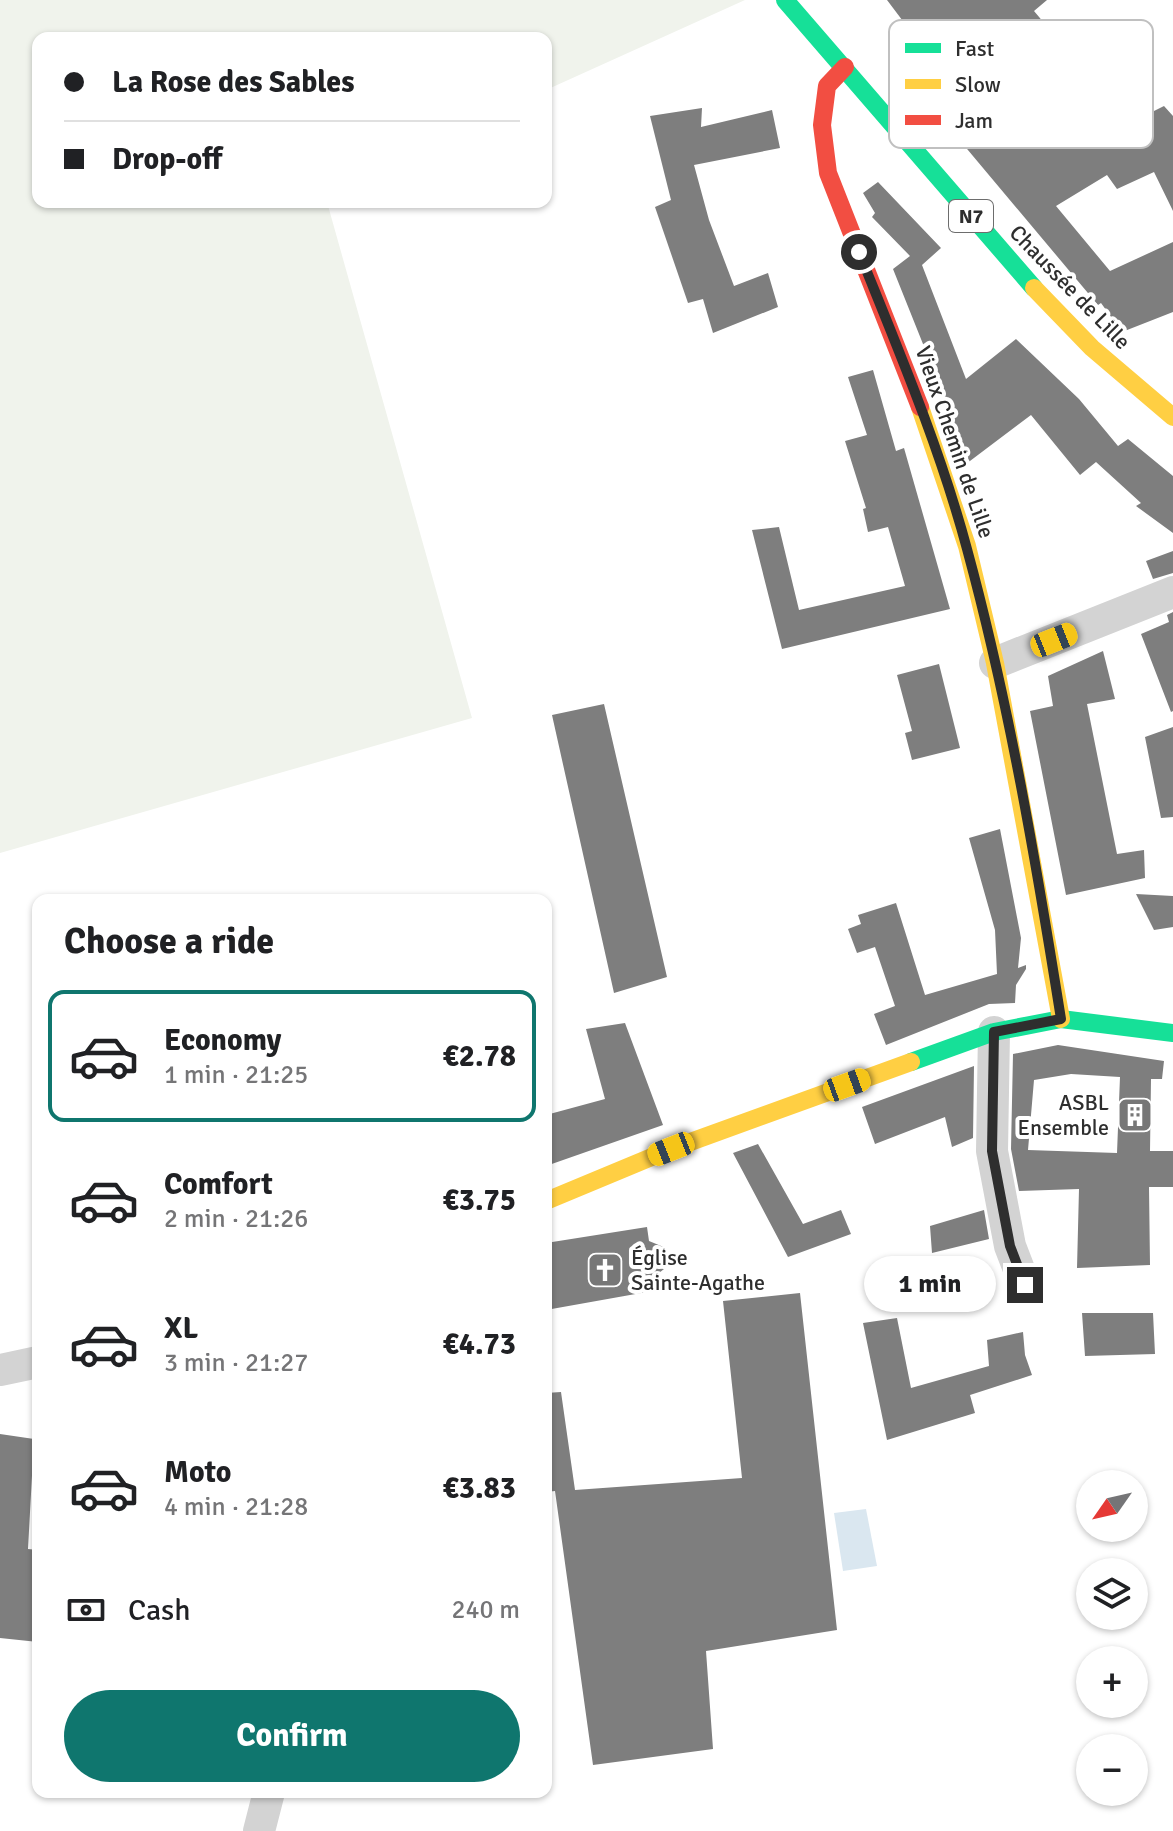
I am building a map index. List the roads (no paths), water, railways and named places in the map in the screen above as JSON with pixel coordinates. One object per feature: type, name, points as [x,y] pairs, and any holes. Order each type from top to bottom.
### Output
[{"type":"street","name":"Chaussée de Lille","points":[[785,0],[889,118]]},
{"type":"street","name":"Vieux Chemin de Lille","points":[[845,67],[827,86],[822,125],[828,173],[912,383],[967,546],[995,663],[1061,1019]]},
{"type":"street","name":"Chaussée de Lille","points":[[914,148],[1040,295],[1092,348],[1173,417]]},
{"type":"street","points":[[995,663],[1173,592]]},
{"type":"street","points":[[552,1199],[671,1149],[994,1032],[1061,1019],[1173,1033]]},
{"type":"street","points":[[994,1032],[992,1151],[1010,1246],[1025,1285]]},
{"type":"street","points":[[0,1370],[32,1363]]},
{"type":"street","points":[[259,1831],[267,1798]]},
{"type":"place","name":"ASBL Ensemble","points":[[1135,1115]]},
{"type":"place","name":"Église Sainte-Agathe","points":[[605,1270]]}]
